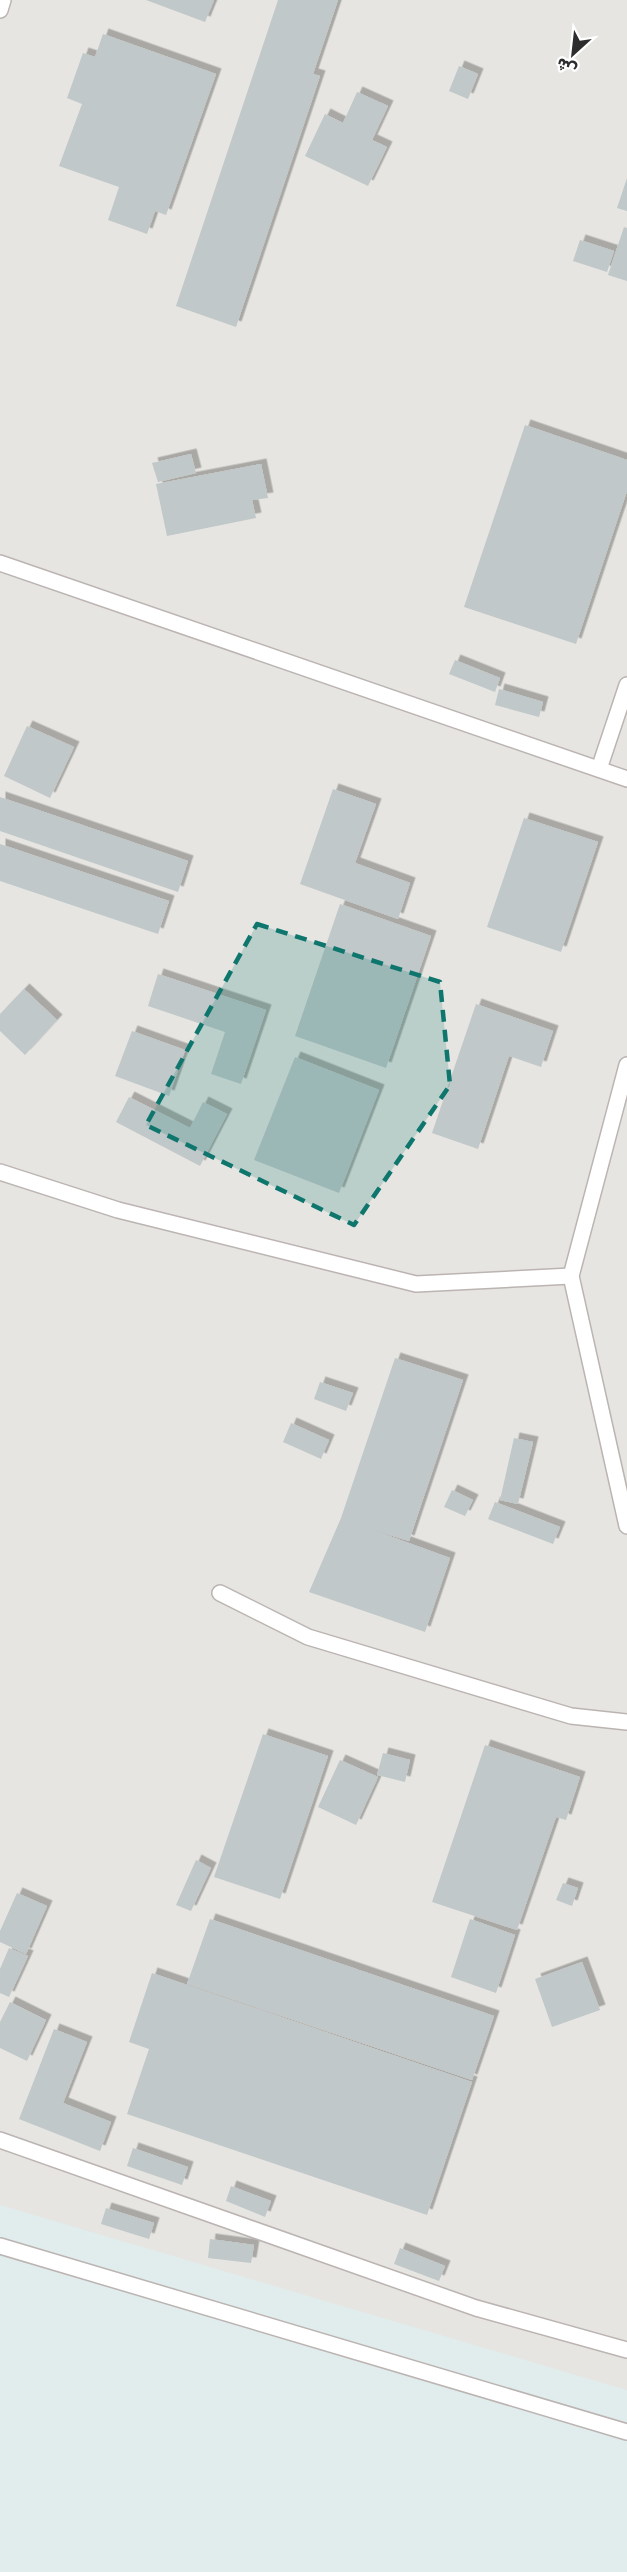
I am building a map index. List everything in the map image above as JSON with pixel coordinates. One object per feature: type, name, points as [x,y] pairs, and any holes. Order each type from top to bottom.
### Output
[{"type":"lane","points":[[0,10],[3,0]]},
{"type":"lane","points":[[0,563],[627,779]]},
{"type":"lane","points":[[599,769],[627,685]]},
{"type":"lane","points":[[627,1065],[571,1276],[627,1526]]},
{"type":"lane","points":[[0,1172],[118,1210],[416,1284],[571,1276]]},
{"type":"lane","points":[[220,1593],[308,1637],[571,1716],[627,1722]]},
{"type":"lane","points":[[0,2140],[476,2308],[627,2350]]},
{"type":"lane","points":[[0,2246],[627,2432]]},
{"type":"highlighted area","points":[[257,924],[440,982],[450,1085],[354,1225],[146,1125]]},
{"type":"shaded area","points":[[0,0],[627,0],[627,2390],[0,2205]]},
{"type":"building","points":[[146,0],[214,0],[205,22]]},
{"type":"building","points":[[278,0],[338,0],[313,74],[320,76],[236,327],[176,306]]},
{"type":"building","points":[[103,34],[216,74],[166,215],[155,211],[147,234],[108,220],[119,187],[59,166],[82,104],[67,98],[83,53],[95,57]]},
{"type":"building","points":[[459,66],[478,74],[468,99],[449,91]]},
{"type":"building","points":[[357,92],[388,106],[372,140],[387,147],[368,186],[305,156],[325,114],[343,123]]},
{"type":"building","points":[[627,178],[627,211],[617,208]]},
{"type":"building","points":[[624,227],[627,228],[627,281],[608,275]]},
{"type":"building","points":[[580,240],[614,251],[607,272],[573,261]]},
{"type":"building","points":[[525,425],[627,460],[627,491],[576,644],[464,607]]},
{"type":"building","points":[[191,454],[196,473],[158,482],[152,463]]},
{"type":"building","points":[[261,464],[268,498],[252,500],[256,518],[167,536],[156,484]]},
{"type":"building","points":[[455,660],[500,678],[495,692],[449,674]]},
{"type":"building","points":[[499,689],[543,702],[539,717],[495,705]]},
{"type":"building","points":[[27,726],[74,747],[50,798],[4,776]]},
{"type":"building","points":[[333,789],[376,804],[355,863],[410,883],[398,919],[300,884]]},
{"type":"building","points":[[0,797],[188,861],[178,892],[0,831]]},
{"type":"building","points":[[524,818],[598,842],[561,952],[487,927]]},
{"type":"building","points":[[0,844],[169,901],[158,934],[0,881]]},
{"type":"building","points":[[340,904],[431,936],[386,1068],[295,1036]]},
{"type":"building","points":[[158,974],[266,1010],[241,1084],[211,1074],[225,1032],[148,1006]]},
{"type":"building","points":[[24,989],[57,1020],[25,1055],[0,1031],[0,1014]]},
{"type":"building","points":[[476,1004],[553,1031],[541,1067],[509,1056],[478,1149],[432,1133]]},
{"type":"building","points":[[132,1031],[185,1050],[169,1096],[115,1076]]},
{"type":"building","points":[[295,1057],[379,1090],[339,1193],[254,1160]]},
{"type":"building","points":[[129,1097],[190,1128],[203,1102],[227,1114],[200,1166],[116,1122]]},
{"type":"building","points":[[395,1358],[463,1380],[409,1541],[370,1529],[450,1558],[425,1632],[309,1592],[341,1518]]},
{"type":"building","points":[[320,1382],[353,1393],[346,1411],[314,1399]]},
{"type":"building","points":[[291,1423],[329,1440],[321,1459],[283,1442]]},
{"type":"building","points":[[514,1438],[533,1442],[518,1504],[500,1500]]},
{"type":"building","points":[[452,1490],[473,1500],[465,1516],[444,1507]]},
{"type":"building","points":[[495,1502],[560,1527],[553,1544],[488,1519]]},
{"type":"building","points":[[263,1734],[328,1756],[280,1899],[214,1877]]},
{"type":"building","points":[[485,1745],[580,1777],[566,1820],[556,1817],[517,1930],[432,1902]]},
{"type":"building","points":[[383,1753],[410,1760],[405,1782],[377,1775]]},
{"type":"building","points":[[340,1760],[378,1777],[356,1825],[318,1807]]},
{"type":"building","points":[[196,1860],[211,1868],[191,1911],[176,1905]]},
{"type":"building","points":[[563,1883],[578,1888],[572,1906],[556,1900]]},
{"type":"building","points":[[17,1893],[47,1906],[26,1954],[0,1942],[0,1931]]},
{"type":"building","points":[[210,1919],[494,2016],[472,2080],[187,1984]]},
{"type":"building","points":[[470,1919],[515,1935],[496,1993],[451,1977]]},
{"type":"building","points":[[9,1948],[28,1956],[9,1997],[0,1993],[0,1969]]},
{"type":"building","points":[[582,1962],[600,2010],[552,2027],[535,1979]]},
{"type":"building","points":[[152,1973],[472,2082],[427,2215],[127,2114],[149,2049],[129,2042]]},
{"type":"building","points":[[10,2002],[46,2020],[27,2061],[0,2048],[0,2022]]},
{"type":"building","points":[[54,2029],[87,2042],[63,2103],[111,2122],[100,2151],[19,2119]]},
{"type":"building","points":[[133,2148],[188,2167],[182,2185],[127,2166]]},
{"type":"building","points":[[231,2186],[271,2201],[265,2217],[226,2201]]},
{"type":"building","points":[[106,2208],[154,2223],[149,2239],[101,2224]]},
{"type":"building","points":[[210,2239],[254,2245],[251,2263],[208,2258]]},
{"type":"building","points":[[400,2248],[445,2266],[439,2281],[394,2264]]}]
